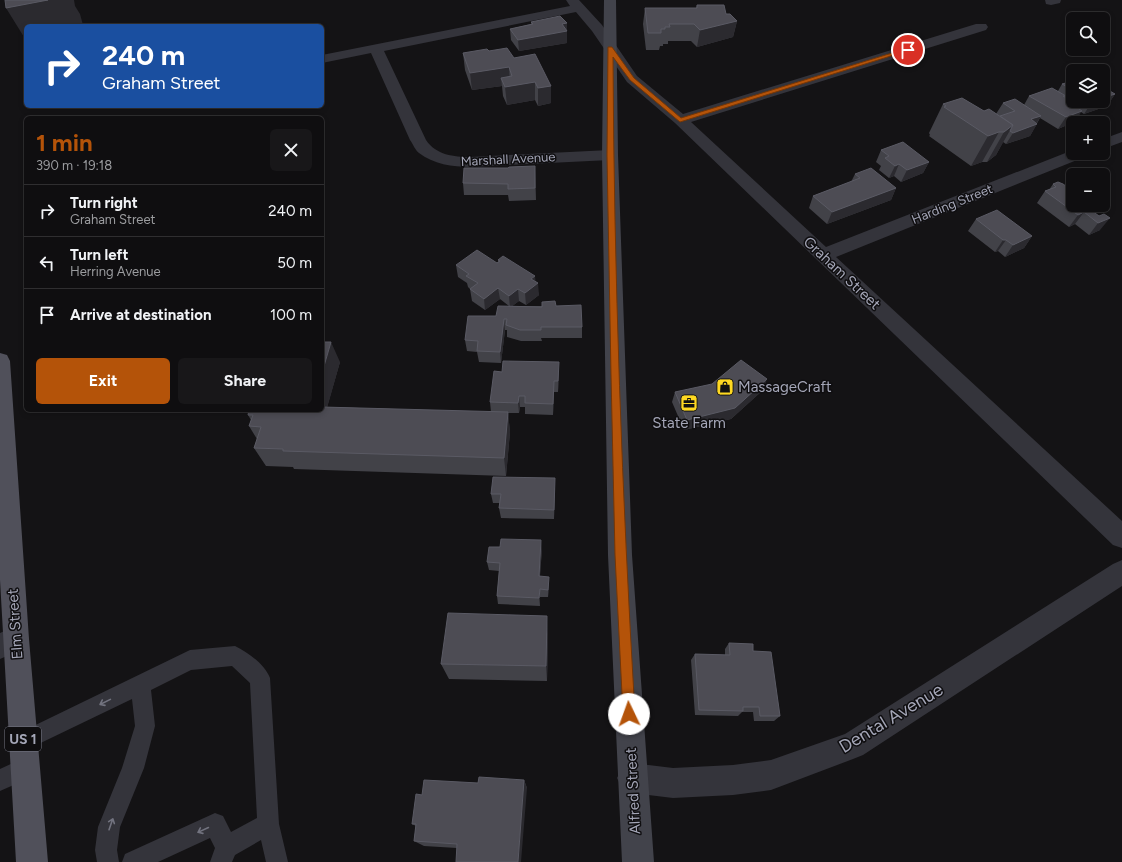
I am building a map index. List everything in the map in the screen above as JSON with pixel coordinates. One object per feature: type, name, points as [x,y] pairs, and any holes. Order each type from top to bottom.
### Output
[{"type":"main road","name":"Alfred Street","points":[[610,0],[610,155],[620,555],[638,862]]},
{"type":"main road","name":"Elm Street","points":[[0,361],[8,643],[24,741],[32,862]]},
{"type":"street","name":"Graham Street","points":[[576,4],[597,28],[632,79],[680,120],[1122,537]]},
{"type":"street","points":[[324,59],[576,4]]},
{"type":"street","points":[[680,120],[981,27]]},
{"type":"street","name":"Marshall Avenue","points":[[376,48],[418,140],[429,153],[437,157],[457,162],[470,162],[610,155]]},
{"type":"street","points":[[1110,141],[1122,137]]},
{"type":"street","name":"Harding Street","points":[[823,255],[1066,159]]},
{"type":"street","name":"Dental Avenue","points":[[632,778],[673,783],[733,780],[771,775],[853,745],[1122,572]]},
{"type":"lane","points":[[24,741],[190,660],[235,656],[260,678],[268,824],[277,862]]},
{"type":"lane","points":[[108,862],[106,850],[109,827],[133,768],[145,726],[140,685]]},
{"type":"lane","points":[[0,780],[26,768]]},
{"type":"lane","points":[[133,862],[215,824],[224,854],[268,824]]},
{"type":"building","points":[[5,0],[48,0],[6,8]]},
{"type":"building","points":[[697,5],[724,5],[726,14],[730,14],[737,21],[700,30],[694,24],[669,24],[670,27],[661,29],[661,33],[648,33],[645,8],[697,8]]},
{"type":"building","points":[[560,16],[567,23],[562,24],[567,31],[518,40],[510,29],[533,24],[531,22]]},
{"type":"building","points":[[507,48],[514,58],[535,54],[551,86],[538,88],[535,82],[505,87],[501,78],[512,76],[509,67],[470,73],[463,53],[487,49],[489,51]]},
{"type":"building","points":[[1052,88],[1066,96],[1063,96],[1066,98],[1066,108],[1078,108],[1082,111],[1066,117],[1029,96]]},
{"type":"building","points":[[1110,91],[1115,94],[1110,96]]},
{"type":"building","points":[[962,98],[984,111],[989,109],[1013,125],[1004,132],[999,132],[988,136],[944,107],[946,106],[943,104]]},
{"type":"building","points":[[1015,99],[1041,116],[1031,119],[1037,124],[1013,133],[1010,131],[1013,125],[1000,116],[1015,111],[1003,103]]},
{"type":"building","points":[[903,142],[929,162],[907,170],[899,164],[895,166],[885,158],[889,156],[881,150]]},
{"type":"building","points":[[535,166],[535,188],[508,189],[508,184],[463,183],[464,168],[508,168]]},
{"type":"building","points":[[871,168],[896,188],[832,212],[813,196],[860,178],[855,174]]},
{"type":"building","points":[[1058,182],[1066,186],[1066,206],[1045,191],[1056,187],[1053,184]]},
{"type":"building","points":[[997,210],[1032,236],[1013,245],[1006,240],[1003,240],[976,219]]},
{"type":"building","points":[[1074,212],[1084,212],[1078,215]]},
{"type":"building","points":[[1084,212],[1094,212],[1099,216],[1104,214],[1110,218],[1098,223]]},
{"type":"building","points":[[477,250],[497,263],[503,256],[535,276],[531,279],[538,283],[525,293],[518,289],[509,296],[498,288],[484,299],[470,289],[478,283],[466,276],[469,274],[456,265]]},
{"type":"building","points":[[555,301],[556,306],[581,305],[582,327],[541,327],[541,330],[520,330],[506,325],[507,319],[504,319],[500,352],[477,351],[478,341],[465,340],[468,316],[496,316],[498,306],[542,307],[542,302]]},
{"type":"building","points":[[324,342],[331,342],[324,366]]},
{"type":"building","points":[[741,360],[767,379],[735,408],[687,420],[675,392],[712,384]]},
{"type":"building","points":[[503,361],[559,362],[558,381],[554,381],[553,404],[525,403],[525,396],[519,396],[518,403],[490,402],[494,371],[502,372]]},
{"type":"building","points":[[324,407],[508,412],[504,458],[283,451],[283,449],[254,448],[261,427],[249,426],[253,415],[248,415],[249,412],[324,412]]},
{"type":"building","points":[[493,477],[555,478],[554,510],[499,508],[501,494],[491,494]]},
{"type":"building","points":[[501,539],[541,540],[539,576],[549,577],[548,590],[540,589],[539,598],[497,596],[500,563],[487,562],[489,547],[500,547]]},
{"type":"building","points":[[448,613],[547,616],[546,666],[441,664]]},
{"type":"building","points":[[729,643],[753,644],[753,651],[771,652],[780,716],[760,716],[759,707],[743,707],[743,711],[699,710],[695,654],[730,655]]},
{"type":"building","points":[[479,777],[524,780],[518,862],[456,862],[457,844],[414,841],[416,824],[412,824],[416,794],[422,795],[424,780],[478,783]]},
{"type":"place","name":"MassageCraft","points":[[725,387]]},
{"type":"place","name":"State Farm","points":[[689,403]]},
{"type":"route","points":[[629,714],[620,555],[610,155],[610,49],[632,79],[680,120],[908,50]]}]
